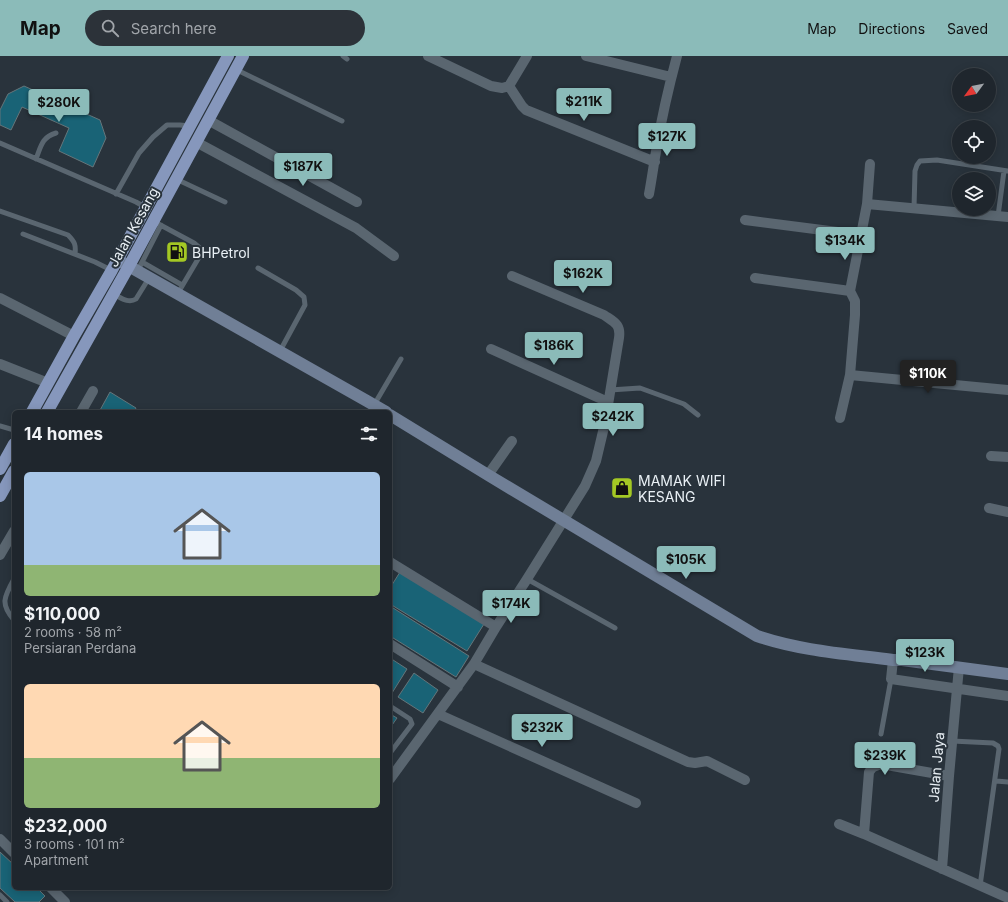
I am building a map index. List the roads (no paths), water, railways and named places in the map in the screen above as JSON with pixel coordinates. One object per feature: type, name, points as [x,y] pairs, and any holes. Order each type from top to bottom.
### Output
[{"type":"main road","name":"Jalan Kesang","points":[[33,410],[112,266],[141,205],[185,126],[228,56]]},
{"type":"main road","name":"Jalan Kesang","points":[[48,410],[113,294],[136,266],[176,179],[243,56]]},
{"type":"main road","points":[[0,469],[12,448]]},
{"type":"main road","points":[[0,496],[12,475]]},
{"type":"street","points":[[428,56],[491,86],[502,88],[509,86],[527,56]]},
{"type":"street","points":[[586,56],[671,77]]},
{"type":"street","points":[[649,194],[657,146],[676,56]]},
{"type":"street","points":[[509,86],[526,110],[655,162]]},
{"type":"street","points":[[208,120],[357,202]]},
{"type":"street","points":[[196,142],[356,228],[394,256]]},
{"type":"street","points":[[840,418],[850,375],[855,315],[855,301],[850,291],[866,204],[870,164]]},
{"type":"street","points":[[866,204],[1003,217]]},
{"type":"street","points":[[745,220],[861,235]]},
{"type":"street","points":[[112,266],[136,266],[149,278],[180,290],[280,352],[383,410]]},
{"type":"street","points":[[392,776],[474,664],[585,486],[596,462],[605,423],[620,332],[616,323],[604,315],[512,276]]},
{"type":"street","points":[[755,278],[850,291]]},
{"type":"street","points":[[0,298],[74,336]]},
{"type":"street","points":[[491,349],[608,402]]},
{"type":"street","points":[[0,364],[48,383]]},
{"type":"street","points":[[850,375],[1008,390]]},
{"type":"street","points":[[82,410],[93,391]]},
{"type":"street","points":[[392,416],[757,636],[791,646],[1008,674]]},
{"type":"street","points":[[488,475],[512,441]]},
{"type":"street","points":[[991,456],[1008,457]]},
{"type":"street","points":[[989,508],[1008,512]]},
{"type":"street","points":[[0,555],[12,534]]},
{"type":"street","points":[[392,563],[496,627]]},
{"type":"street","points":[[392,645],[458,687]]},
{"type":"street","points":[[893,660],[891,679],[1008,696]]},
{"type":"street","points":[[474,664],[688,762],[695,763],[707,761],[745,780]]},
{"type":"street","name":"Jalan Jaya","points":[[942,869],[959,667]]},
{"type":"street","points":[[438,714],[636,803]]},
{"type":"street","points":[[864,834],[869,772],[873,767],[881,764],[949,776]]},
{"type":"street","points":[[839,824],[1008,898]]},
{"type":"street","points":[[0,839],[12,851]]},
{"type":"street","points":[[53,890],[62,901]]},
{"type":"lane","points":[[236,70],[342,121]]},
{"type":"lane","points":[[116,194],[139,154],[153,137],[168,125],[173,124],[185,126]]},
{"type":"lane","points":[[36,159],[44,139],[56,133]]},
{"type":"lane","points":[[0,143],[141,205]]},
{"type":"lane","points":[[914,208],[915,171],[917,165],[920,161],[937,160],[1006,171],[1003,217]]},
{"type":"lane","points":[[176,179],[226,202]]},
{"type":"lane","points":[[0,211],[68,235],[76,246],[75,254]]},
{"type":"lane","points":[[136,266],[180,290],[201,254],[201,248],[194,243],[157,223]]},
{"type":"lane","points":[[23,234],[95,262],[112,266]]},
{"type":"lane","points":[[258,268],[296,290],[304,297],[305,305],[280,352]]},
{"type":"lane","points":[[113,294],[129,302],[133,301],[136,299],[149,278]]},
{"type":"lane","points":[[374,405],[401,359]]},
{"type":"lane","points":[[610,390],[640,388],[684,404],[698,415]]},
{"type":"lane","points":[[0,426],[12,429]]},
{"type":"lane","points":[[527,579],[616,628]]},
{"type":"lane","points":[[12,583],[2,602],[2,607],[7,615],[12,619]]},
{"type":"lane","points":[[881,734],[891,679]]},
{"type":"lane","points":[[392,707],[410,719],[412,724],[392,750]]},
{"type":"lane","points":[[952,742],[993,743],[998,746],[1000,750],[980,886]]},
{"type":"lane","points":[[996,781],[1008,782]]},
{"type":"lane","points":[[0,895],[8,902]]},
{"type":"place","name":"BHPetrol","points":[[177,252]]},
{"type":"place","name":"MAMAK WIFI KESANG","points":[[622,488]]}]
